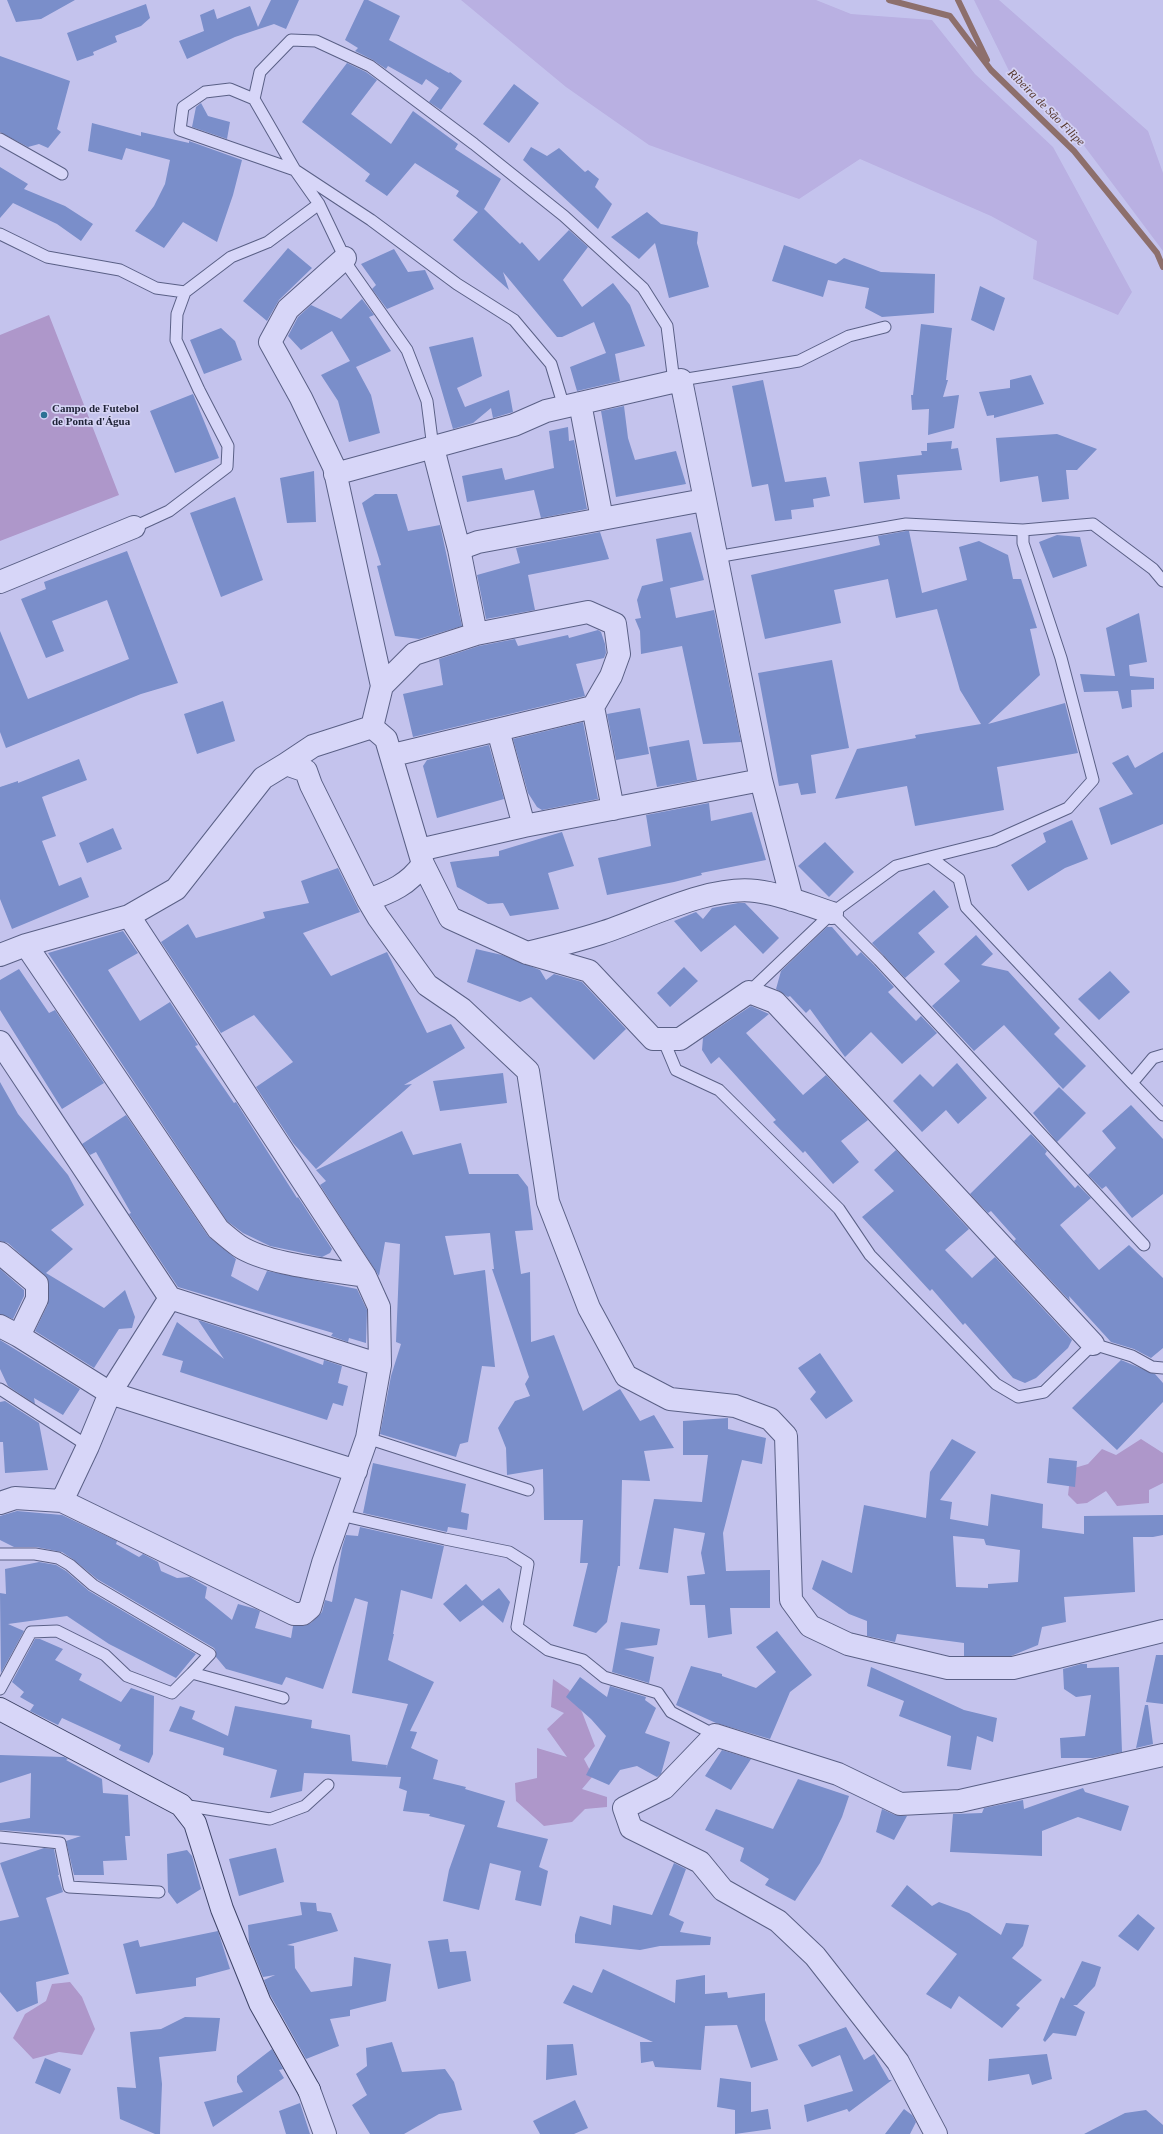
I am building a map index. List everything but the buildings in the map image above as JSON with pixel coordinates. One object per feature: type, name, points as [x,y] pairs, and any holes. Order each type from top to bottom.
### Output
[{"type":"street","points":[[345,258],[288,309],[270,342],[301,398],[334,466],[382,686],[372,727]]},
{"type":"street","points":[[335,474],[514,425],[546,411],[678,381],[716,557],[761,780],[792,900]]},
{"type":"street","points":[[572,405],[602,519]]},
{"type":"street","points":[[433,448],[459,548],[476,634]]},
{"type":"street","points":[[459,548],[478,542],[704,500]]},
{"type":"street","points":[[0,582],[134,527]]},
{"type":"street","points":[[382,686],[414,654],[476,634],[588,612],[615,624],[619,654],[611,676],[592,707],[614,809]]},
{"type":"street","points":[[392,755],[592,707]]},
{"type":"street","points":[[372,727],[386,739],[392,755],[421,857],[450,918],[527,953],[588,971],[653,1039],[680,1039],[749,992],[776,1002],[1093,1344]]},
{"type":"street","points":[[0,955],[26,945],[129,916],[176,889],[263,778],[313,746],[372,727]]},
{"type":"street","points":[[498,730],[524,826]]},
{"type":"street","points":[[286,764],[306,771],[311,785],[368,900],[378,917],[427,985],[462,1009],[528,1071],[548,1202],[589,1308],[626,1376],[670,1399],[742,1408],[770,1419],[786,1436],[791,1600],[810,1626],[848,1644],[948,1668],[1013,1668],[1163,1631]]},
{"type":"street","points":[[421,857],[524,826],[761,780]]},
{"type":"street","points":[[368,900],[403,885],[414,876],[421,857]]},
{"type":"street","points":[[527,953],[601,933],[668,909],[733,891],[756,891],[792,900],[832,913]]},
{"type":"street","points":[[0,1503],[14,1498],[62,1500],[294,1614],[303,1614],[310,1608],[367,1438],[380,1365],[378,1307],[365,1276],[129,916]]},
{"type":"street","points":[[26,945],[218,1229],[240,1247],[270,1258],[326,1271],[365,1276]]},
{"type":"street","points":[[0,1042],[170,1298],[380,1365]]},
{"type":"street","points":[[0,1253],[37,1284],[37,1299],[10,1331],[110,1393],[356,1471]]},
{"type":"street","points":[[62,1500],[88,1446],[110,1393],[170,1298]]},
{"type":"street","points":[[0,1709],[181,1805],[195,1823],[222,1909],[260,2003],[309,2090],[325,2134]]},
{"type":"street","points":[[936,2134],[898,2062],[815,1956],[778,1921],[723,1890],[700,1862],[632,1828],[624,1808],[664,1788],[714,1735],[838,1774],[900,1804],[960,1801],[1163,1755]]},
{"type":"lane","points":[[254,99],[260,72],[291,40],[316,41],[370,66],[474,144],[564,216],[643,288],[667,326],[678,381],[799,361],[849,336],[885,327]]},
{"type":"lane","points":[[433,448],[427,401],[407,350],[368,295],[345,258],[319,204],[295,170],[254,99],[230,89],[205,92],[183,108],[180,130],[295,170],[371,220],[457,284],[514,320],[551,364],[572,405]]},
{"type":"lane","points":[[0,139],[62,174]]},
{"type":"lane","points":[[134,527],[169,511],[227,467],[228,446],[199,390],[176,340],[176,314],[185,292],[231,257],[268,242],[319,204]]},
{"type":"lane","points":[[0,234],[47,257],[120,270],[156,288],[185,292]]},
{"type":"lane","points":[[716,557],[906,524],[1023,530],[1093,524],[1153,569],[1163,581]]},
{"type":"lane","points":[[749,992],[832,913],[896,866],[994,841],[1068,808],[1093,780],[1061,658],[1023,543],[1023,530]]},
{"type":"lane","points":[[930,857],[959,879],[966,907],[1163,1115]]},
{"type":"lane","points":[[832,913],[879,960],[1144,1245]]},
{"type":"lane","points":[[663,1039],[676,1070],[719,1090],[839,1209],[870,1255],[996,1384],[1018,1397],[1044,1392],[1093,1344],[1132,1356],[1152,1367],[1163,1368]]},
{"type":"lane","points":[[1132,1082],[1153,1058],[1163,1055]]},
{"type":"lane","points":[[0,1389],[88,1446]]},
{"type":"lane","points":[[367,1438],[528,1490]]},
{"type":"lane","points":[[340,1515],[509,1552],[528,1564],[517,1627],[548,1650],[583,1660],[604,1677],[658,1693],[672,1712],[714,1735]]},
{"type":"lane","points":[[0,1554],[35,1554],[58,1558],[70,1565],[93,1585],[210,1654],[172,1693],[127,1676],[105,1655],[56,1631],[31,1632],[0,1689]]},
{"type":"lane","points":[[192,1673],[283,1698]]},
{"type":"lane","points":[[181,1805],[270,1819],[305,1806],[328,1785]]},
{"type":"lane","points":[[0,1838],[60,1843],[69,1887],[159,1892]]},
{"type":"shaded area","points":[[461,0],[816,0],[851,14],[932,20],[975,74],[1053,147],[1132,292],[1118,315],[1033,279],[1037,241],[991,216],[860,159],[799,199],[649,145],[566,87]]},
{"type":"shaded area","points":[[974,0],[999,0],[1148,131],[1163,173],[1163,251],[1061,115],[1010,73]]},
{"type":"shaded area","name":"Campo de Futebol de Ponta d'Água","points":[[49,315],[119,495],[0,541],[0,335]]},
{"type":"shaded area","points":[[1141,1439],[1163,1453],[1163,1483],[1149,1490],[1149,1503],[1117,1506],[1106,1491],[1087,1503],[1077,1504],[1068,1495],[1071,1469],[1088,1464],[1102,1449],[1116,1455]]},
{"type":"shaded area","points":[[553,1679],[569,1690],[582,1712],[595,1746],[584,1759],[593,1776],[582,1789],[607,1797],[607,1807],[585,1809],[572,1822],[544,1826],[516,1801],[515,1783],[537,1778],[537,1748],[567,1757],[547,1729],[564,1713],[551,1707]]},
{"type":"shaded area","points":[[70,1982],[82,1997],[95,2029],[82,2055],[59,2052],[33,2059],[13,2038],[25,2014],[46,2001],[52,1984]]},
{"type":"waterway","name":"Ribeira de São Filipe","points":[[889,0],[950,16],[991,70],[1074,151],[1157,253],[1163,267]]},
{"type":"waterway","points":[[958,0],[987,60]]},
{"type":"place","name":"Campo de Futebol de Ponta d'Água","points":[[44,415]]}]
